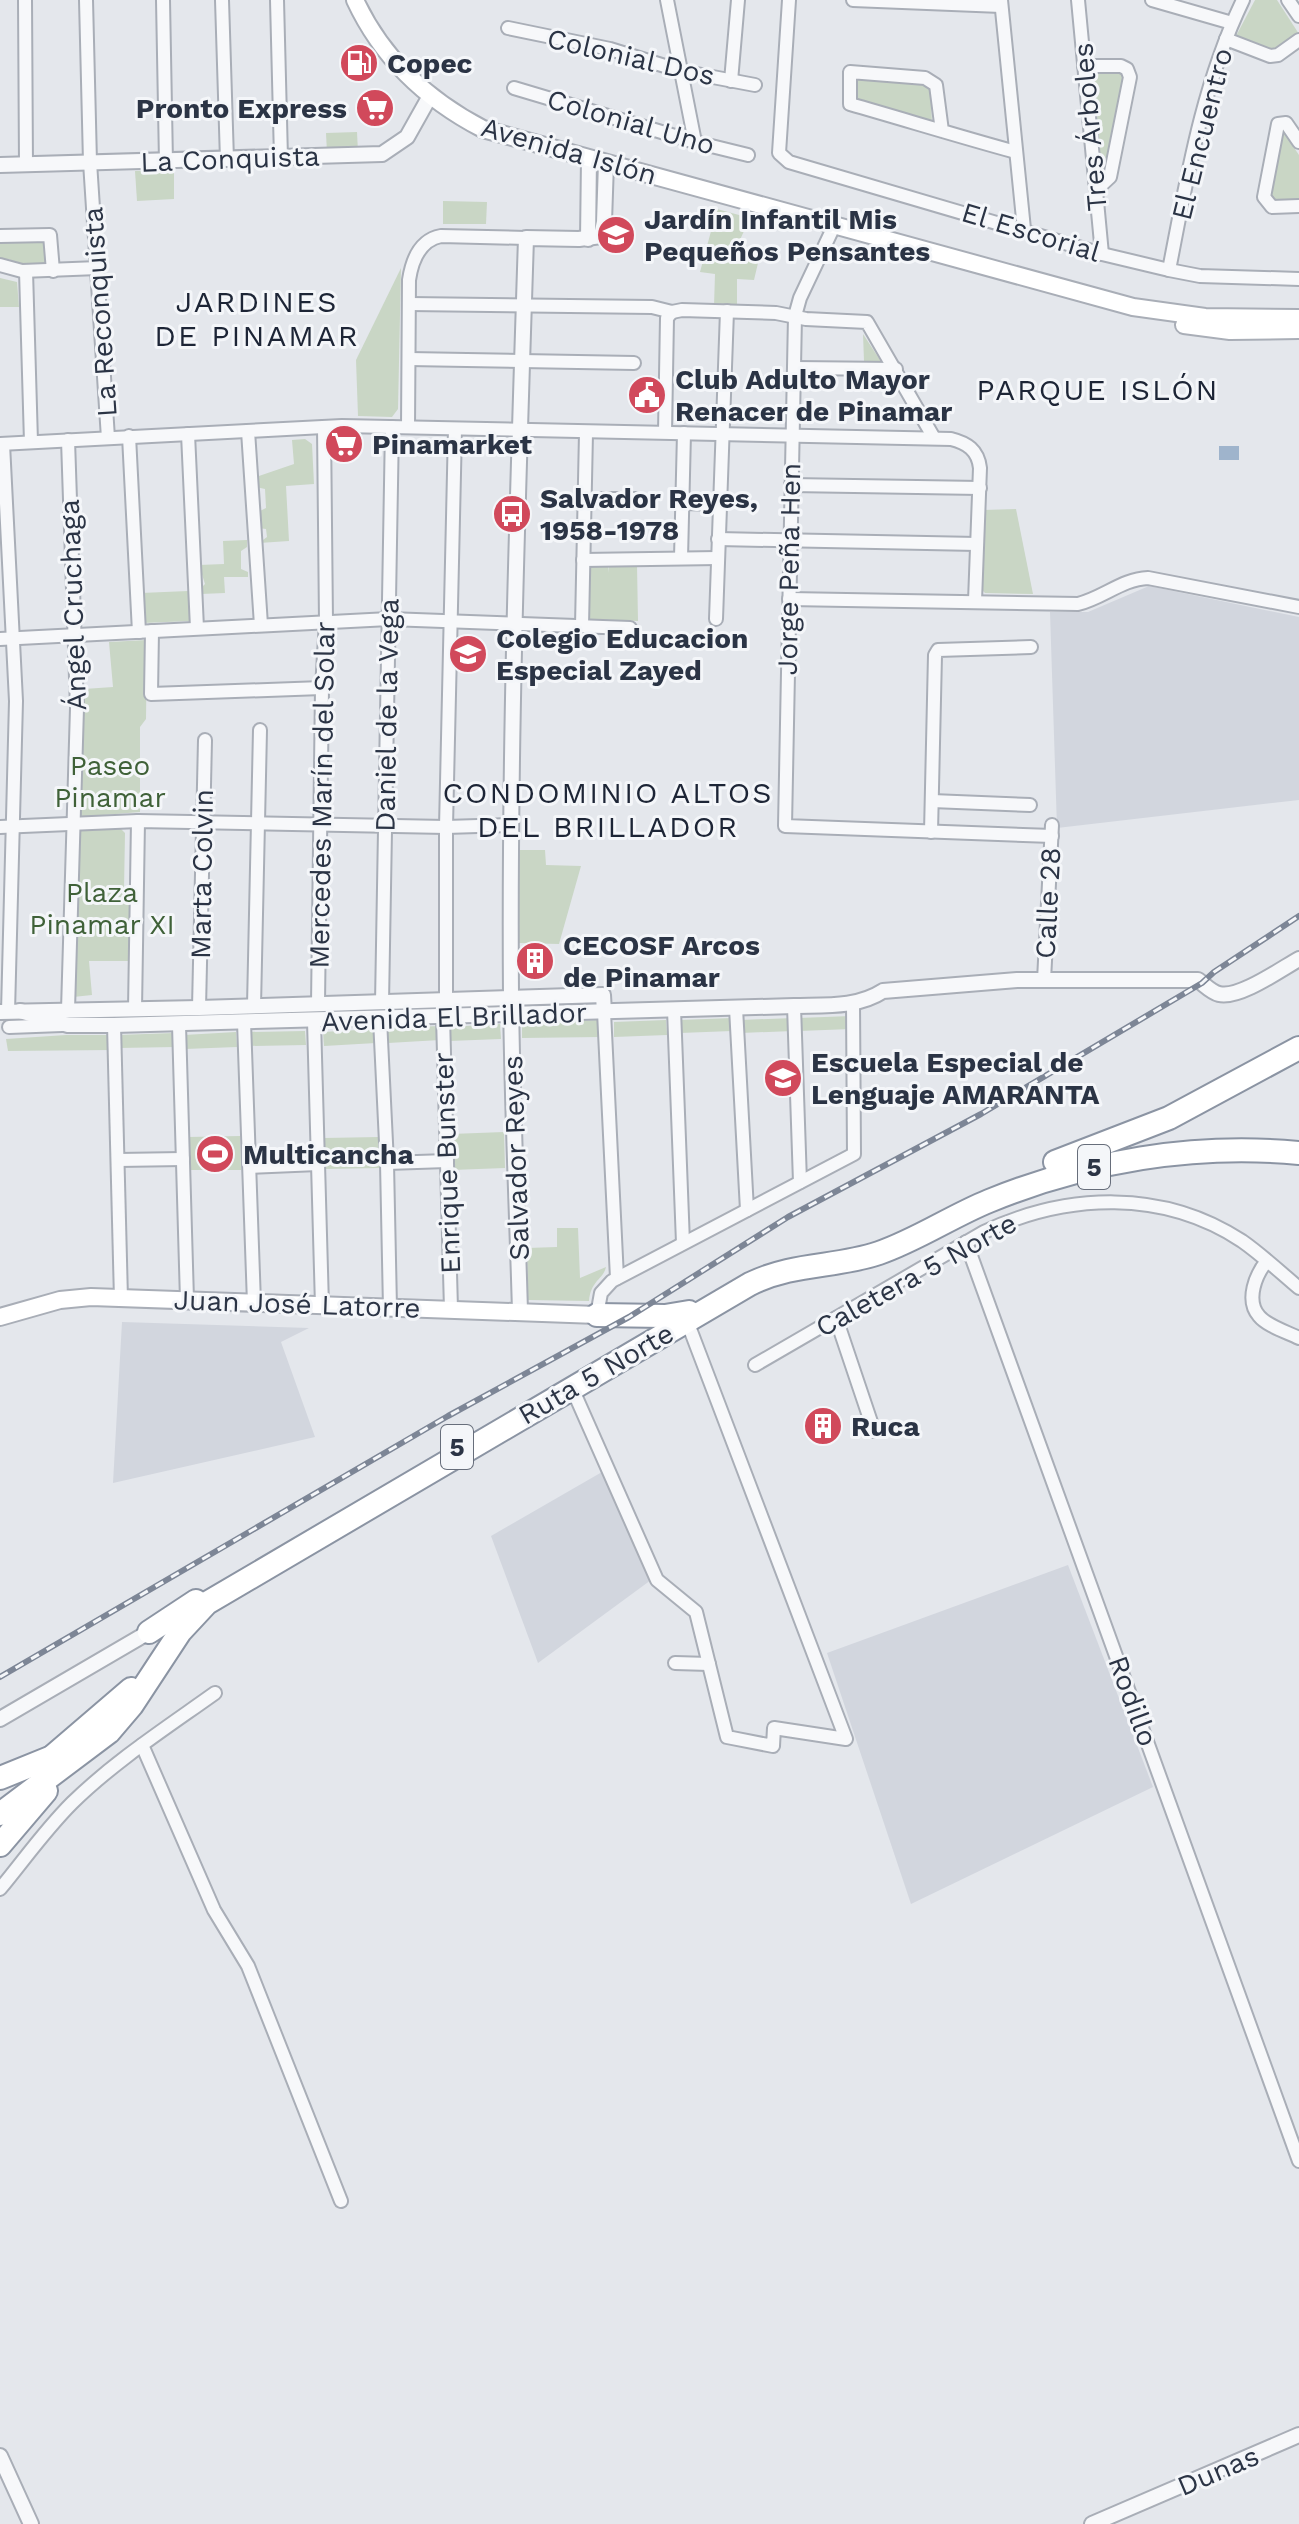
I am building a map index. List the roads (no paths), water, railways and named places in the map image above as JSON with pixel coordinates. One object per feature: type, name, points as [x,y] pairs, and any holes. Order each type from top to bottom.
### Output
[{"type":"highway","points":[[1055,1162],[1169,1118],[1299,1048]]},
{"type":"highway","name":"Ruta 5 Norte","points":[[0,1814],[119,1722],[180,1632],[207,1603],[779,1263],[876,1239],[977,1191],[1055,1162],[1111,1148],[1167,1139],[1234,1136],[1299,1138]]},
{"type":"highway","name":"Ruta 5 Norte","points":[[0,1796],[52,1757],[135,1685],[179,1622],[204,1596],[641,1340],[750,1284],[776,1272],[882,1252],[988,1202],[1065,1175],[1117,1162],[1189,1152],[1236,1150],[1299,1153]]},
{"type":"highway","points":[[597,1315],[688,1316]]},
{"type":"highway","points":[[629,1317],[637,1325],[641,1340]]},
{"type":"highway","points":[[149,1632],[204,1596]]},
{"type":"highway","points":[[0,1845],[84,1750]]},
{"type":"highway","points":[[0,1778],[52,1757]]},
{"type":"main road","name":"Avenida Islón","points":[[355,0],[390,57],[430,96],[483,129],[1110,302],[1157,312],[1205,317],[1299,318]]},
{"type":"main road","name":"Avenida Islón","points":[[1110,302],[1143,316],[1188,326],[1230,331],[1299,330]]},
{"type":"main road","name":"Juan José Latorre","points":[[0,1317],[60,1300],[91,1297],[597,1315]]},
{"type":"street","points":[[25,0],[26,165]]},
{"type":"street","name":"La Reconquista","points":[[86,0],[90,162],[108,438],[324,427],[934,438],[951,439],[966,444],[974,451],[979,461],[980,488]]},
{"type":"street","points":[[163,0],[166,162]]},
{"type":"street","points":[[222,0],[227,160]]},
{"type":"street","points":[[277,0],[281,158]]},
{"type":"street","points":[[667,0],[695,142]]},
{"type":"street","points":[[731,81],[738,0]]},
{"type":"street","name":"El Escorial","points":[[789,0],[779,153],[789,162],[1102,254],[1169,270],[1200,276],[1299,279]]},
{"type":"street","points":[[853,0],[1001,3],[1024,229]]},
{"type":"street","name":"Tres Árboles","points":[[1078,0],[1102,254]]},
{"type":"street","points":[[1152,0],[1232,23]]},
{"type":"street","name":"El Encuentro","points":[[1169,270],[1201,115],[1226,39],[1243,0]]},
{"type":"street","points":[[1288,0],[1299,16]]},
{"type":"street","name":"Colonial Dos","points":[[508,28],[610,49],[681,71],[755,85]]},
{"type":"street","points":[[1226,39],[1270,56],[1278,55],[1299,40]]},
{"type":"street","points":[[1084,66],[1121,66],[1127,69],[1130,77],[1110,177],[1096,190]]},
{"type":"street","points":[[942,131],[936,85],[925,78],[850,72],[850,104],[942,131],[1016,152]]},
{"type":"street","name":"Colonial Uno","points":[[514,88],[748,155]]},
{"type":"street","name":"La Conquista","points":[[0,165],[382,154],[407,137],[430,96]]},
{"type":"street","points":[[1299,142],[1286,123],[1278,124],[1264,197],[1272,207],[1299,206]]},
{"type":"street","points":[[588,239],[589,158]]},
{"type":"street","points":[[408,427],[411,269],[421,248],[429,239],[441,236],[595,239],[603,232],[606,163]]},
{"type":"street","name":"Jorge Peña Hen","points":[[835,224],[800,298],[795,316],[785,826],[931,832]]},
{"type":"street","points":[[0,236],[50,235],[53,271]]},
{"type":"street","name":"Salvador Reyes","points":[[520,1311],[511,997],[526,238]]},
{"type":"street","points":[[0,265],[26,271],[98,268]]},
{"type":"street","points":[[26,271],[31,442]]},
{"type":"street","points":[[409,304],[652,307],[672,312],[727,311],[867,322],[934,438]]},
{"type":"street","points":[[716,619],[727,311]]},
{"type":"street","points":[[665,432],[667,324],[672,312]]},
{"type":"street","points":[[409,359],[634,363]]},
{"type":"street","points":[[794,368],[896,369]]},
{"type":"street","name":"Mercedes Marín del Solar","points":[[322,1306],[314,1021],[318,1004],[322,688],[326,621],[324,427]]},
{"type":"street","name":"Daniel de la Vega","points":[[382,1003],[392,427]]},
{"type":"street","points":[[446,1000],[446,827],[455,429]]},
{"type":"street","points":[[248,431],[261,625]]},
{"type":"street","points":[[582,626],[586,433]]},
{"type":"street","points":[[681,558],[684,433]]},
{"type":"street","points":[[188,434],[197,628]]},
{"type":"street","points":[[129,436],[151,694],[322,688]]},
{"type":"street","points":[[9,1012],[6,826],[16,701],[2,444],[108,438]]},
{"type":"street","name":"Ángel Cruchaga","points":[[68,440],[77,708],[68,1017]]},
{"type":"street","points":[[791,485],[980,488],[975,601]]},
{"type":"street","points":[[584,499],[637,499]]},
{"type":"street","points":[[682,503],[719,504]]},
{"type":"street","points":[[718,539],[977,544]]},
{"type":"street","points":[[583,560],[718,558]]},
{"type":"street","points":[[789,599],[1078,604],[1095,599],[1129,581],[1148,578],[1299,607]]},
{"type":"street","points":[[0,639],[389,619],[630,628]]},
{"type":"street","points":[[931,832],[935,655],[938,650],[1031,647]]},
{"type":"street","points":[[0,702],[16,701]]},
{"type":"street","points":[[254,1006],[260,730]]},
{"type":"street","name":"Marta Colvin","points":[[199,1008],[205,740]]},
{"type":"street","points":[[932,801],[1030,805]]},
{"type":"street","points":[[6,826],[138,821],[446,827],[512,825]]},
{"type":"street","points":[[135,1009],[138,821]]},
{"type":"street","name":"Calle 28","points":[[931,832],[1052,830],[1044,980]]},
{"type":"street","name":"Avenida El Brillador","points":[[9,1012],[114,1025],[179,1025],[674,1010],[853,1003],[883,991],[1017,980],[1198,980],[1210,990],[1227,994],[1250,986],[1299,959]]},
{"type":"street","name":"Avenida El Brillador","points":[[9,1027],[135,1009],[511,997],[603,995],[604,1012]]},
{"type":"street","points":[[597,1315],[601,1293],[617,1278],[854,1154],[853,1003]]},
{"type":"street","points":[[794,1006],[800,1182]]},
{"type":"street","points":[[736,1008],[747,1210]]},
{"type":"street","points":[[674,1010],[683,1243]]},
{"type":"street","points":[[604,1012],[617,1278]]},
{"type":"street","name":"Enrique Bunster","points":[[443,1017],[451,1309]]},
{"type":"street","points":[[380,1019],[390,1308]]},
{"type":"street","points":[[244,1022],[254,1303]]},
{"type":"street","points":[[114,1025],[121,1299]]},
{"type":"street","points":[[179,1025],[187,1300]]},
{"type":"street","points":[[118,1160],[183,1159]]},
{"type":"street","points":[[387,1163],[447,1161]]},
{"type":"street","points":[[250,1167],[318,1164]]},
{"type":"street","name":"Caletera 5 Norte","points":[[755,1365],[1003,1223],[1042,1210],[1082,1202],[1122,1202],[1161,1207],[1207,1222],[1240,1240],[1299,1288]]},
{"type":"street","name":"Rodillo","points":[[966,1242],[1299,2161]]},
{"type":"street","points":[[1267,1261],[1255,1282],[1253,1296],[1256,1310],[1264,1320],[1299,1338]]},
{"type":"street","points":[[572,1388],[657,1580],[696,1612],[727,1737],[773,1746],[774,1728],[846,1739],[688,1316]]},
{"type":"street","points":[[836,1318],[874,1431]]},
{"type":"street","points":[[0,1719],[149,1632]]},
{"type":"street","points":[[675,1663],[709,1664]]},
{"type":"street","points":[[0,1889],[40,1837],[105,1773],[215,1693]]},
{"type":"street","points":[[142,1745],[214,1910],[248,1966],[341,2201]]},
{"type":"street","name":"Dunas","points":[[1092,2524],[1299,2435]]},
{"type":"street","points":[[0,2456],[31,2524]]},
{"type":"water","points":[[1219,446],[1239,446],[1239,460],[1219,460]]},
{"type":"railway","points":[[0,1677],[448,1416],[629,1317],[788,1217],[981,1114],[1202,983],[1299,916]]},
{"type":"place","name":"Copec","points":[[359,63]]},
{"type":"place","name":"Pronto Express","points":[[375,108]]},
{"type":"place","name":"Jardín Infantil Mis Pequeños Pensantes","points":[[616,235]]},
{"type":"place","name":"Club Adulto Mayor Renacer de Pinamar","points":[[647,395]]},
{"type":"place","name":"Pinamarket","points":[[344,444]]},
{"type":"place","name":"Salvador Reyes, 1958-1978","points":[[512,514]]},
{"type":"place","name":"Colegio Educacion Especial Zayed","points":[[468,654]]},
{"type":"place","name":"CECOSF Arcos de Pinamar","points":[[535,961]]},
{"type":"place","name":"Escuela Especial de Lenguaje AMARANTA","points":[[783,1078]]},
{"type":"place","name":"Multicancha","points":[[215,1154]]},
{"type":"place","name":"Ruca","points":[[823,1426]]},
{"type":"district","name":"JARDINES DE PINAMAR","points":[[257,318]]},
{"type":"district","name":"PARQUE ISLÓN","points":[[1098,389]]},
{"type":"district","name":"CONDOMINIO ALTOS DEL BRILLADOR","points":[[608,809]]},
{"type":"park label","name":"Paseo Pinamar","points":[[110,781]]},
{"type":"park label","name":"Plaza Pinamar XI","points":[[102,908]]}]
